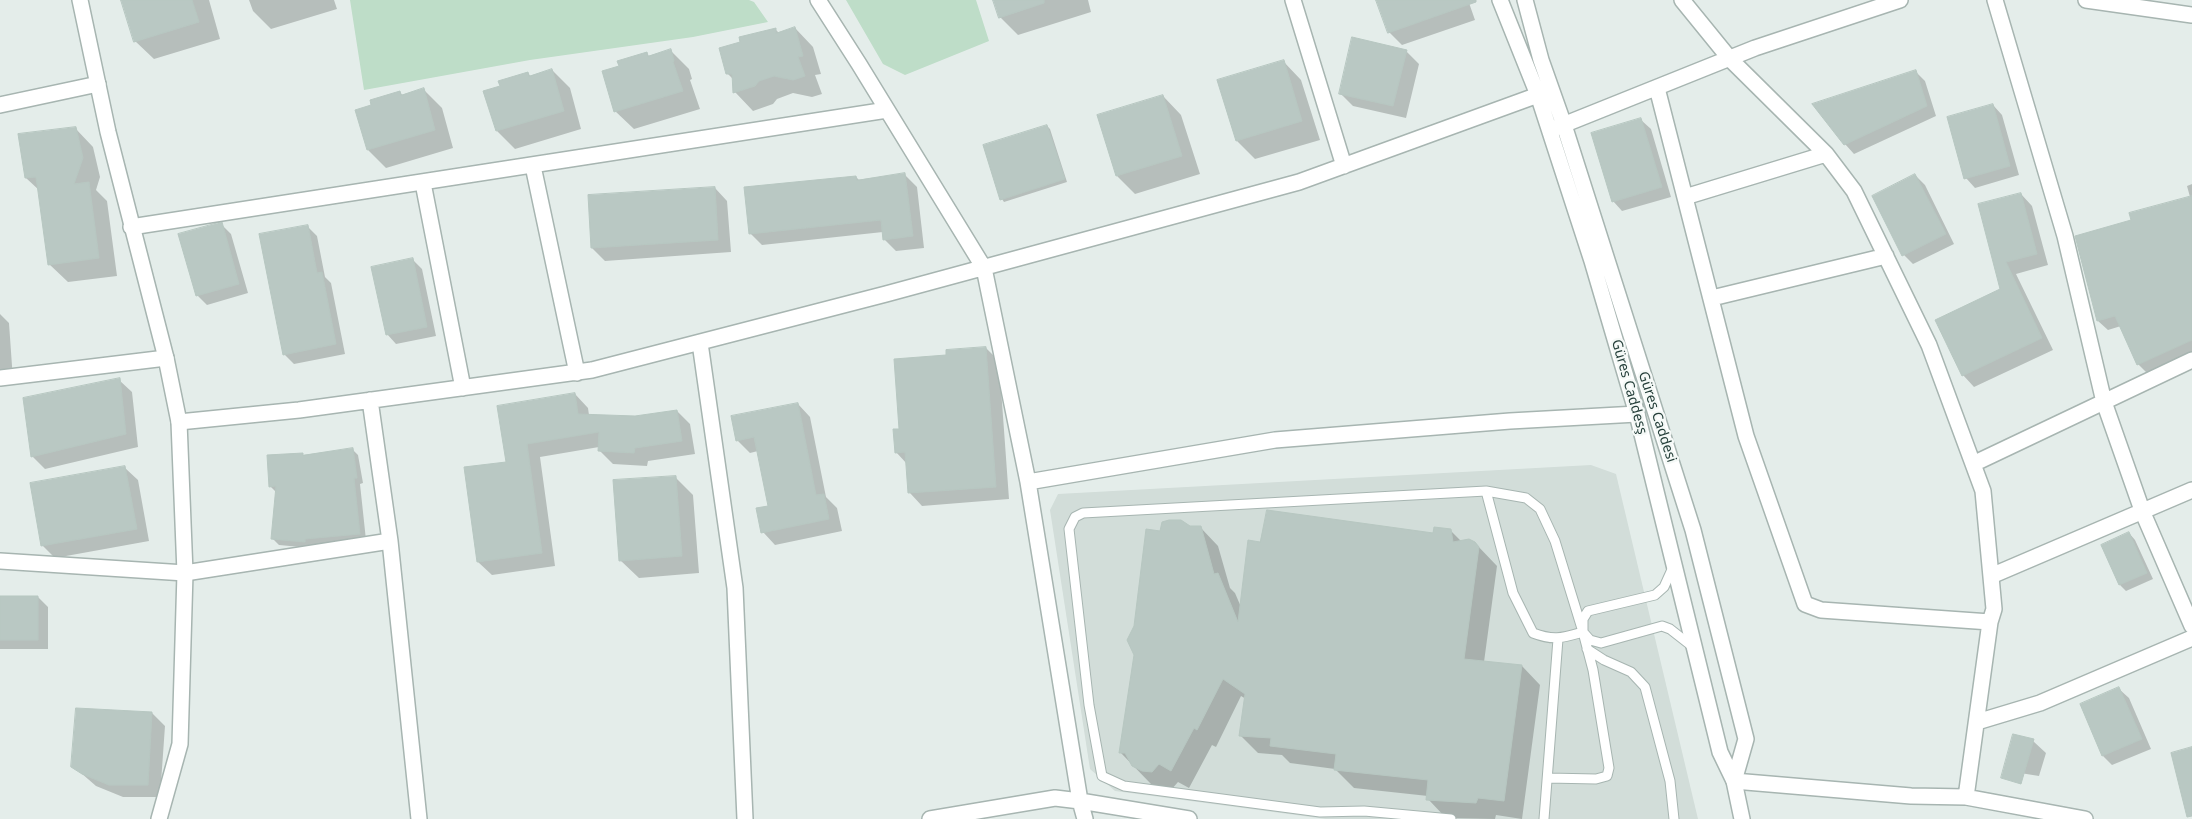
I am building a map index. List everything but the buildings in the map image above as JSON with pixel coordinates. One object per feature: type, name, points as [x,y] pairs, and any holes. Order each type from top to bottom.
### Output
[{"type":"street","points":[[80,0],[131,228],[166,358],[179,422],[185,573],[180,744],[159,819]]},
{"type":"street","points":[[818,0],[984,268],[1028,482],[1080,801],[1085,819]]},
{"type":"street","points":[[1293,0],[1344,166]]},
{"type":"street","name":"Güres Caddesş","points":[[1500,0],[1538,95],[1557,128],[1592,261],[1637,414],[1720,752],[1734,781]]},
{"type":"street","name":"Güres Caddesi","points":[[1524,0],[1557,128],[1695,540],[1746,739],[1734,781]]},
{"type":"street","points":[[1682,0],[1730,59],[1826,154],[1854,191],[1929,345],[1983,491],[1994,609],[1990,622],[1966,797]]},
{"type":"street","points":[[1557,128],[1755,48],[1900,0]]},
{"type":"street","points":[[1995,0],[2065,236],[2104,402],[2143,513],[2192,626]]},
{"type":"street","points":[[2086,0],[2192,15]]},
{"type":"street","points":[[0,105],[98,84]]},
{"type":"street","points":[[1657,88],[1746,436],[1805,604],[1821,610],[1990,622]]},
{"type":"street","points":[[179,422],[299,410],[592,370],[984,268],[1299,182],[1538,95]]},
{"type":"street","points":[[131,228],[887,110]]},
{"type":"street","points":[[1685,197],[1826,154]]},
{"type":"street","points":[[533,166],[577,372]]},
{"type":"street","points":[[423,183],[463,388]]},
{"type":"street","points":[[1712,298],[1886,256]]},
{"type":"street","points":[[700,343],[735,588],[745,819]]},
{"type":"street","points":[[0,378],[166,358]]},
{"type":"street","points":[[1973,464],[2192,360]]},
{"type":"street","points":[[370,400],[390,541],[419,819]]},
{"type":"street","points":[[1028,482],[1275,440],[1510,421],[1637,414]]},
{"type":"street","points":[[1991,576],[2143,513],[2192,490]]},
{"type":"street","points":[[0,561],[185,573],[390,541]]},
{"type":"street","points":[[1977,722],[2040,703],[2192,638]]},
{"type":"street","points":[[1742,819],[1734,781],[1911,796],[1966,797],[2085,819]]},
{"type":"street","points":[[930,819],[1055,798],[1189,819]]},
{"type":"lane","points":[[1486,491],[1513,593],[1533,633],[1545,638],[1558,639],[1583,632]]},
{"type":"lane","points":[[1451,819],[1364,811],[1311,811],[1124,786],[1102,776],[1089,706],[1069,529],[1075,517],[1083,513],[1486,491],[1526,498],[1540,509],[1555,541],[1583,632],[1609,768],[1607,776],[1596,779],[1548,778]]},
{"type":"lane","points":[[1674,565],[1664,587],[1655,595],[1588,611],[1583,619],[1583,632],[1590,640],[1601,643],[1662,626],[1670,629],[1693,647]]},
{"type":"lane","points":[[1544,819],[1558,639]]},
{"type":"lane","points":[[1587,649],[1604,660],[1631,672],[1646,687],[1670,781],[1674,819]]},
{"type":"shaded area","points":[[1591,465],[1616,474],[1698,819],[1326,819],[1115,791],[1090,769],[1050,510],[1058,494]]},
{"type":"green space","points":[[350,0],[749,0],[754,2],[768,22],[693,37],[530,60],[364,90]]},
{"type":"green space","points":[[846,0],[976,0],[989,41],[905,75],[883,64]]}]
